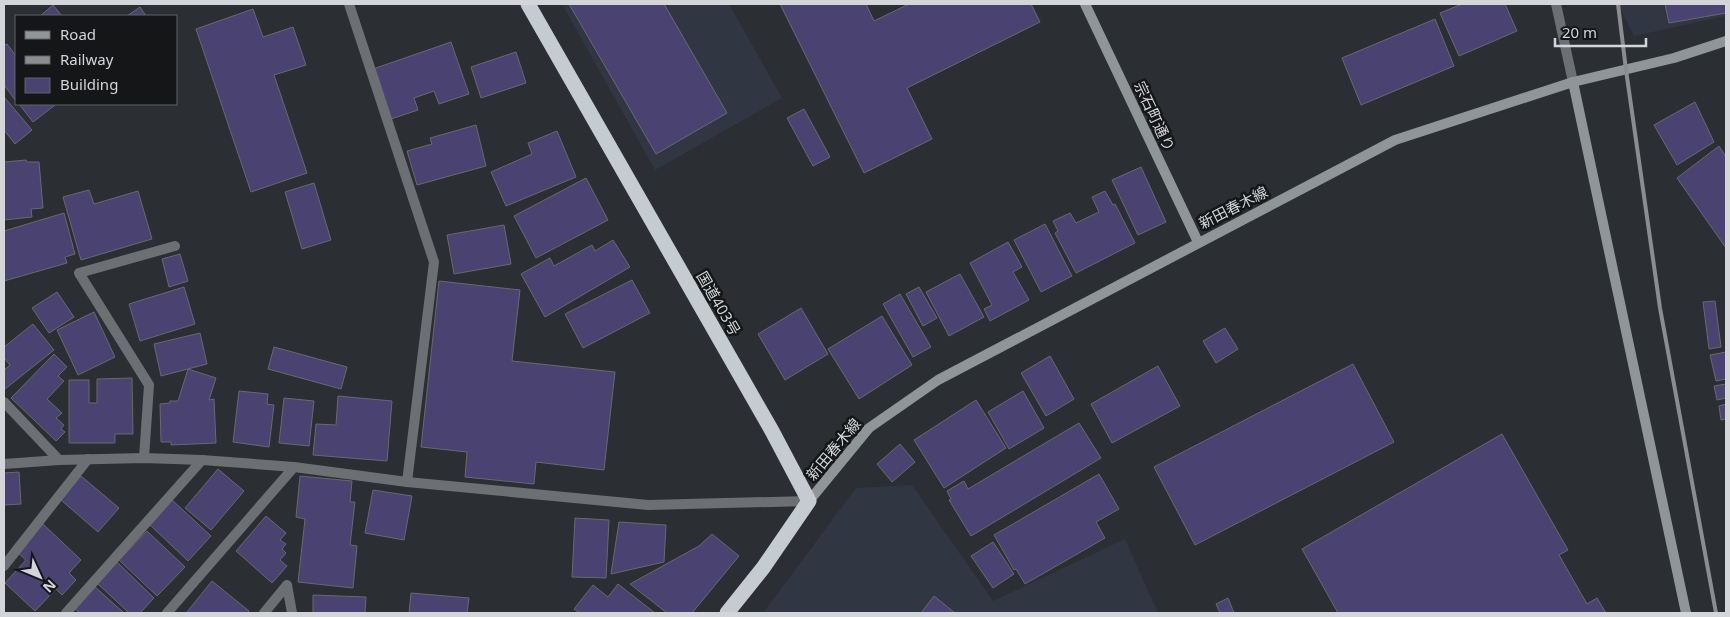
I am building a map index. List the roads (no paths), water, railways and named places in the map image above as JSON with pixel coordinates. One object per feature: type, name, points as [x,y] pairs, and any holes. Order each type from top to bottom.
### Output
[{"type":"highway","name":"国道403号","points":[[528,4],[772,431],[809,501]]},
{"type":"highway","points":[[728,613],[763,568],[809,501]]},
{"type":"main road","name":"宗石町通り","points":[[1085,4],[1198,242]]},
{"type":"main road","name":"新田春木線","points":[[809,501],[869,428],[938,380],[1395,140],[1573,82],[1674,58],[1726,41]]},
{"type":"main road","points":[[1573,82],[1686,613]]},
{"type":"street","points":[[349,4],[434,262],[407,482]]},
{"type":"street","points":[[1556,4],[1573,82]]},
{"type":"street","points":[[144,458],[149,386],[79,273],[174,246]]},
{"type":"street","points":[[4,402],[60,460]]},
{"type":"street","points":[[4,464],[88,459],[202,460],[294,467],[407,482],[648,506],[809,501]]},
{"type":"street","points":[[4,566],[88,459]]},
{"type":"street","points":[[66,613],[202,460]]},
{"type":"street","points":[[167,613],[294,467]]},
{"type":"street","points":[[264,613],[287,585],[292,613]]},
{"type":"railway","points":[[1618,4],[1660,308],[1716,613]]}]
